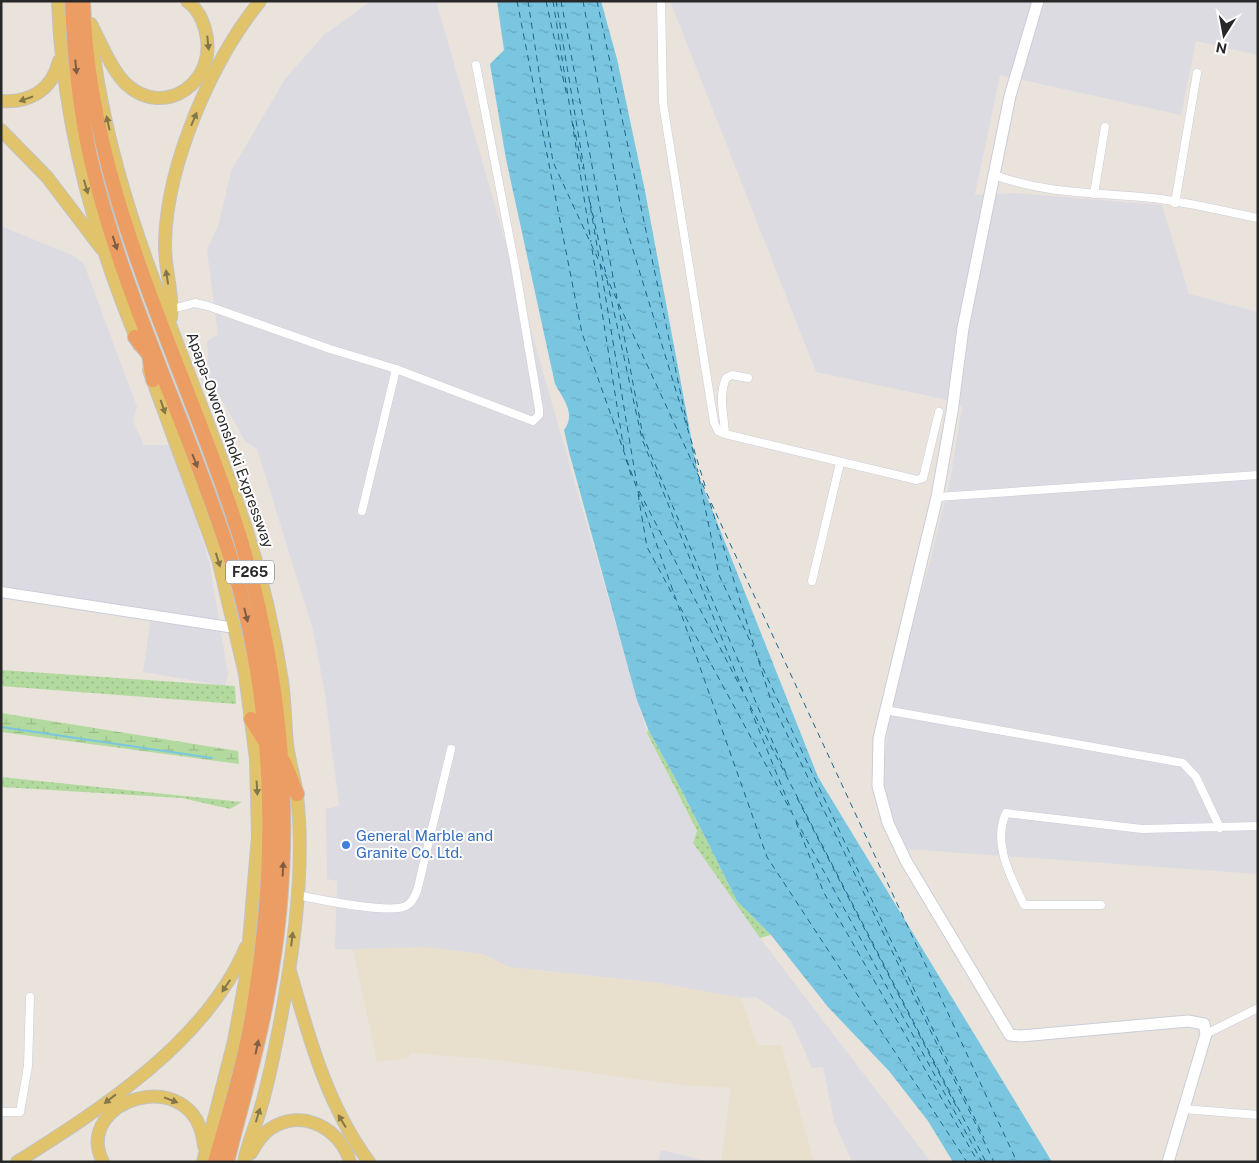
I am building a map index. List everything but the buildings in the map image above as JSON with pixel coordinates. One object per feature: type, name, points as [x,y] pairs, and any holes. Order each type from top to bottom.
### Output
[{"type":"highway","name":"Apapa-Oworonshoki Expressway","points":[[72,1],[77,79],[91,157],[140,333],[230,558],[250,631],[257,720]]},
{"type":"highway","name":"Apapa-Oworonshoki Expressway","points":[[83,1],[84,41],[91,91],[98,129],[119,210],[226,495],[243,546],[263,624],[271,748],[271,836],[264,930],[254,1005],[242,1066],[208,1159]]},
{"type":"highway","points":[[140,333],[157,375]]},
{"type":"highway","points":[[257,720],[271,748],[288,774],[297,794]]},
{"type":"highway","name":"Apapa-Oworonshoki Expressway","points":[[228,1162],[256,1053],[269,989],[281,891],[284,846],[282,796],[271,748]]},
{"type":"highway","points":[[282,796],[288,774]]},
{"type":"main road","name":"Apapa-Oworonshoki Expressway","points":[[58,1],[60,54],[74,139],[104,252],[140,333]]},
{"type":"main road","name":"Apapa-Oworonshoki Expressway","points":[[90,1],[90,24],[102,97],[122,181],[139,241],[221,455],[259,572],[282,683],[258,836],[251,926],[240,1011],[208,1159]]},
{"type":"main road","points":[[90,24],[124,82],[143,95],[167,97],[184,91],[196,82],[205,68],[207,60],[208,37],[204,23],[194,6],[187,1]]},
{"type":"main road","points":[[171,325],[172,309],[165,270],[165,242],[168,210],[176,171],[192,122],[203,98],[233,39],[260,1]]},
{"type":"main road","points":[[1038,1],[1010,96],[962,328],[952,412],[937,497],[879,738],[878,786],[888,823],[906,861],[1010,1035],[1021,1036],[1188,1021],[1201,1022],[1206,1034],[1168,1162]]},
{"type":"main road","points":[[1,101],[15,102],[29,99],[40,92],[56,75],[60,54]]},
{"type":"main road","points":[[1,130],[46,177],[104,252]]},
{"type":"main road","name":"Apapa-Oworonshoki Expressway","points":[[157,375],[215,550],[257,720],[297,794],[300,842],[297,895],[288,966],[277,1042],[245,1162]]},
{"type":"main road","points":[[16,1162],[96,1109],[184,1037],[203,1018],[231,979],[246,946],[251,926]]},
{"type":"main road","points":[[288,966],[314,1054],[339,1115],[369,1162]]},
{"type":"main road","points":[[104,1162],[99,1153],[99,1133],[106,1118],[132,1099],[152,1095],[166,1097],[181,1104],[194,1116],[204,1140],[208,1159]]},
{"type":"main road","points":[[245,1162],[259,1140],[270,1129],[295,1120],[321,1124],[338,1136],[348,1152],[350,1162]]},
{"type":"street","points":[[661,1],[663,103],[714,422],[718,431],[840,463],[917,480],[923,478],[939,412]]},
{"type":"street","points":[[172,309],[195,303],[208,306],[330,349],[396,368],[527,420],[532,420],[539,415],[515,266],[476,65]]},
{"type":"street","points":[[1176,202],[1197,73]]},
{"type":"street","points":[[1094,194],[1105,127]]},
{"type":"street","points":[[994,175],[1023,185],[1060,192],[1155,198],[1258,218]]},
{"type":"street","points":[[362,511],[396,368]]},
{"type":"street","points":[[726,434],[721,396],[722,385],[726,378],[732,375],[748,378]]},
{"type":"street","points":[[812,581],[840,463]]},
{"type":"street","points":[[937,497],[1258,475]]},
{"type":"street","points":[[1,592],[235,628]]},
{"type":"street","points":[[885,710],[1183,763],[1196,777],[1220,828]]},
{"type":"street","points":[[297,895],[365,906],[398,908],[411,902],[416,894],[420,879],[451,749]]},
{"type":"street","points":[[1101,905],[1024,905],[1012,880],[1001,844],[1006,813],[1142,828],[1258,826]]},
{"type":"street","points":[[1,1112],[20,1112],[28,1066],[30,997]]},
{"type":"street","points":[[1206,1034],[1258,1008]]},
{"type":"street","points":[[1183,1109],[1258,1115]]},
{"type":"shaded area","points":[[371,1],[436,1],[647,733],[697,832],[693,843],[760,938],[931,1162],[852,1162],[834,1121],[823,1067],[812,1068],[791,1021],[756,997],[741,998],[658,983],[508,967],[483,954],[335,949],[337,881],[327,879],[326,809],[339,806],[325,694],[313,630],[257,449],[245,441],[209,377],[207,341],[218,335],[207,250],[219,223],[231,171],[285,79],[324,35]]},
{"type":"shaded area","points":[[670,1],[1258,1],[1258,55],[1196,41],[1181,115],[1000,75],[975,195],[1015,193],[1162,205],[1189,294],[1258,312],[1258,874],[907,849],[893,818],[884,784],[891,697],[930,562],[951,476],[962,407],[943,399],[816,372]]},
{"type":"shaded area","points":[[1,226],[74,256],[84,264],[137,407],[133,421],[144,445],[172,445],[209,561],[228,674],[225,686],[143,672],[152,611],[1,588]]},
{"type":"shaded area","points":[[425,947],[483,954],[508,967],[658,983],[741,998],[757,1045],[781,1045],[814,1162],[721,1162],[731,1087],[688,1086],[489,1059],[410,1053],[409,1058],[377,1062],[353,949]]},
{"type":"shaded area","points":[[661,1150],[711,1162],[658,1162]]},
{"type":"green space","points":[[1,670],[235,686],[236,704],[1,686]]},
{"type":"green space","points":[[1,713],[238,751],[239,764],[1,732]]},
{"type":"green space","points":[[648,729],[682,791],[737,901],[771,935],[760,938],[693,843],[697,831],[647,733]]},
{"type":"green space","points":[[1,777],[242,802],[230,809],[182,798],[1,787]]},
{"type":"water","points":[[497,1],[601,1],[617,59],[645,191],[698,474],[818,777],[1052,1162],[953,1162],[928,1121],[889,1071],[828,1007],[771,935],[737,901],[682,791],[648,729],[637,700],[569,452],[564,430],[569,413],[565,401],[555,384],[506,159],[490,64],[504,50]]},
{"type":"waterway","points":[[1,727],[212,758]]},
{"type":"ferry route","points":[[517,1],[582,333],[767,857],[967,1162]]},
{"type":"ferry route","points":[[528,1],[553,162],[1017,1162]]},
{"type":"ferry route","points":[[546,1],[567,96]]},
{"type":"ferry route","points":[[553,1],[591,242]]},
{"type":"ferry route","points":[[556,1],[599,258]]},
{"type":"ferry route","points":[[561,1],[617,298]]},
{"type":"ferry route","points":[[583,1],[622,214],[706,489]]},
{"type":"ferry route","points":[[597,1],[688,428]]},
{"type":"ferry route","points":[[573,124],[583,169]]},
{"type":"ferry route","points":[[590,202],[606,274]]},
{"type":"ferry route","points":[[592,249],[624,450]]},
{"type":"ferry route","points":[[600,264],[637,485]]},
{"type":"ferry route","points":[[607,280],[642,439],[743,691]]},
{"type":"ferry route","points":[[618,304],[643,436],[788,778]]},
{"type":"ferry route","points":[[692,447],[698,472]]},
{"type":"ferry route","points":[[626,459],[632,478]]},
{"type":"ferry route","points":[[699,478],[719,575],[753,647]]},
{"type":"ferry route","points":[[639,491],[986,1162]]},
{"type":"ferry route","points":[[638,494],[647,547],[675,599]]},
{"type":"ferry route","points":[[710,503],[771,701],[994,1162]]},
{"type":"ferry route","points":[[680,607],[982,1162]]},
{"type":"ferry route","points":[[758,658],[984,1138]]},
{"type":"ferry route","points":[[750,708],[791,809]]},
{"type":"ferry route","points":[[797,798],[957,1108]]},
{"type":"ferry route","points":[[796,822],[824,893],[978,1162]]},
{"type":"place","name":"General Marble and Granite Co. Ltd.","points":[[346,845]]}]
